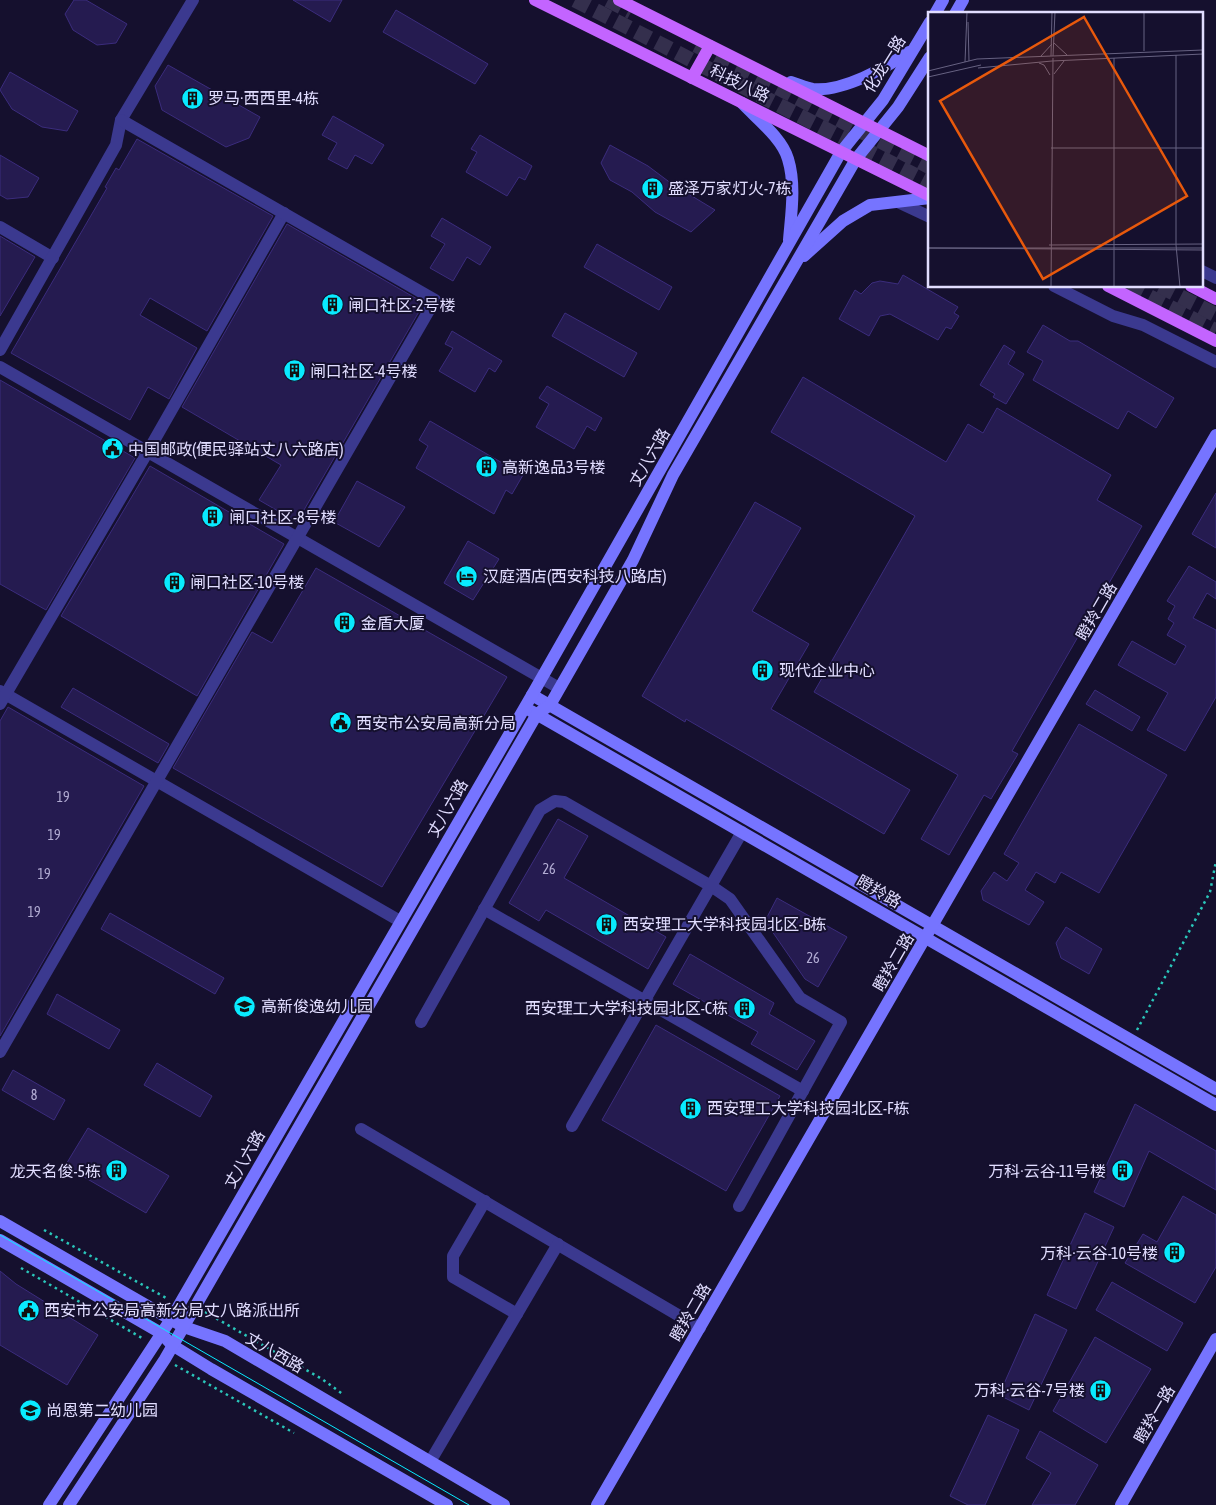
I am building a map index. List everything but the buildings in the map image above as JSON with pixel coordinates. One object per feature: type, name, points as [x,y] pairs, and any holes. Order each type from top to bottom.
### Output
[{"type":"main road","name":"科技八路","points":[[535,0],[928,196]]},
{"type":"main road","name":"科技八路","points":[[619,0],[928,155]]},
{"type":"main road","points":[[936,12],[943,0]]},
{"type":"main road","points":[[956,12],[963,0]]},
{"type":"main road","name":"化龙一路","points":[[864,122],[882,100],[928,25]]},
{"type":"main road","points":[[692,78],[710,46]]},
{"type":"main road","points":[[770,76],[814,89],[833,86],[859,80],[882,70],[913,50]]},
{"type":"main road","points":[[880,131],[928,60]]},
{"type":"main road","points":[[740,101],[778,141],[788,159],[792,185],[789,243]]},
{"type":"main road","name":"丈八六路","points":[[49,1505],[171,1319],[532,695],[841,152],[864,122]]},
{"type":"main road","name":"丈八六路","points":[[69,1505],[184,1326],[537,714],[550,705],[633,560],[673,475],[856,159],[880,131]]},
{"type":"main road","points":[[795,264],[843,221],[870,205],[928,197]]},
{"type":"main road","points":[[1112,288],[1216,341]]},
{"type":"main road","points":[[1195,288],[1216,299]]},
{"type":"main road","name":"瞪羚二路","points":[[598,1505],[1216,435]]},
{"type":"main road","name":"瞪羚路","points":[[532,695],[1216,1105]]},
{"type":"main road","name":"瞪羚路","points":[[525,707],[742,832],[1131,1040],[1216,1089]]},
{"type":"main road","name":"丈八西路","points":[[0,1221],[184,1326],[225,1342],[504,1505]]},
{"type":"main road","points":[[0,1240],[161,1333],[172,1345],[447,1505]]},
{"type":"main road","name":"瞪羚一路","points":[[1121,1505],[1216,1339]]},
{"type":"street","points":[[0,350],[116,146],[121,120],[193,0]]},
{"type":"street","points":[[0,1052],[435,300],[121,120]]},
{"type":"street","points":[[898,202],[928,217]]},
{"type":"street","points":[[284,213],[147,453],[2,696],[157,780],[400,921]]},
{"type":"street","points":[[0,227],[53,258]]},
{"type":"street","points":[[1204,272],[1216,278]]},
{"type":"street","points":[[1058,288],[1112,316],[1143,325],[1216,362]]},
{"type":"street","points":[[0,367],[559,688]]},
{"type":"street","points":[[421,1022],[540,810],[555,801],[564,802],[711,886],[730,899],[800,998],[841,1022],[739,1206]]},
{"type":"street","points":[[572,1126],[742,832]]},
{"type":"street","points":[[484,909],[803,1090]]},
{"type":"street","points":[[361,1128],[700,1328]]},
{"type":"street","points":[[485,1201],[453,1256],[453,1277],[517,1314]]},
{"type":"street","points":[[434,1455],[558,1244]]},
{"type":"path","points":[[1131,1040],[1210,892],[1216,861]]},
{"type":"tunnel","points":[[575,0],[928,182]]},
{"type":"tunnel","points":[[608,0],[631,12]]},
{"type":"tunnel","points":[[696,45],[928,166]]},
{"type":"tunnel","points":[[1133,288],[1216,331]]},
{"type":"tunnel","points":[[1164,288],[1216,315]]},
{"type":"tram line","points":[[0,1235],[469,1505]]},
{"type":"place","name":"罗马·西西里-4栋","points":[[192,98]]},
{"type":"place","name":"盛泽万家灯火-7栋","points":[[652,188]]},
{"type":"place","name":"闸口社区-2号楼","points":[[332,305]]},
{"type":"place","name":"闸口社区-4号楼","points":[[294,371]]},
{"type":"place","name":"中国邮政(便民驿站丈八六路店)","points":[[112,449]]},
{"type":"place","name":"高新逸品3号楼","points":[[486,467]]},
{"type":"place","name":"闸口社区-8号楼","points":[[213,517]]},
{"type":"place","name":"汉庭酒店(西安科技八路店)","points":[[467,576]]},
{"type":"place","name":"闸口社区-10号楼","points":[[174,582]]},
{"type":"place","name":"金盾大厦","points":[[345,623]]},
{"type":"place","name":"现代企业中心","points":[[763,670]]},
{"type":"place","name":"西安市公安局高新分局","points":[[340,723]]},
{"type":"place","name":"西安理工大学科技园北区-B栋","points":[[607,924]]},
{"type":"place","name":"高新俊逸幼儿园","points":[[245,1006]]},
{"type":"place","name":"西安理工大学科技园北区-C栋","points":[[744,1008]]},
{"type":"place","name":"西安理工大学科技园北区-F栋","points":[[691,1108]]},
{"type":"place","name":"龙天名俊-5栋","points":[[117,1171]]},
{"type":"place","name":"万科·云谷-11号楼","points":[[1122,1171]]},
{"type":"place","name":"万科·云谷-10号楼","points":[[1174,1253]]},
{"type":"place","name":"西安市公安局高新分局丈八路派出所","points":[[28,1310]]},
{"type":"place","name":"万科·云谷-7号楼","points":[[1101,1390]]},
{"type":"place","name":"尚恩第二幼儿园","points":[[30,1410]]}]
